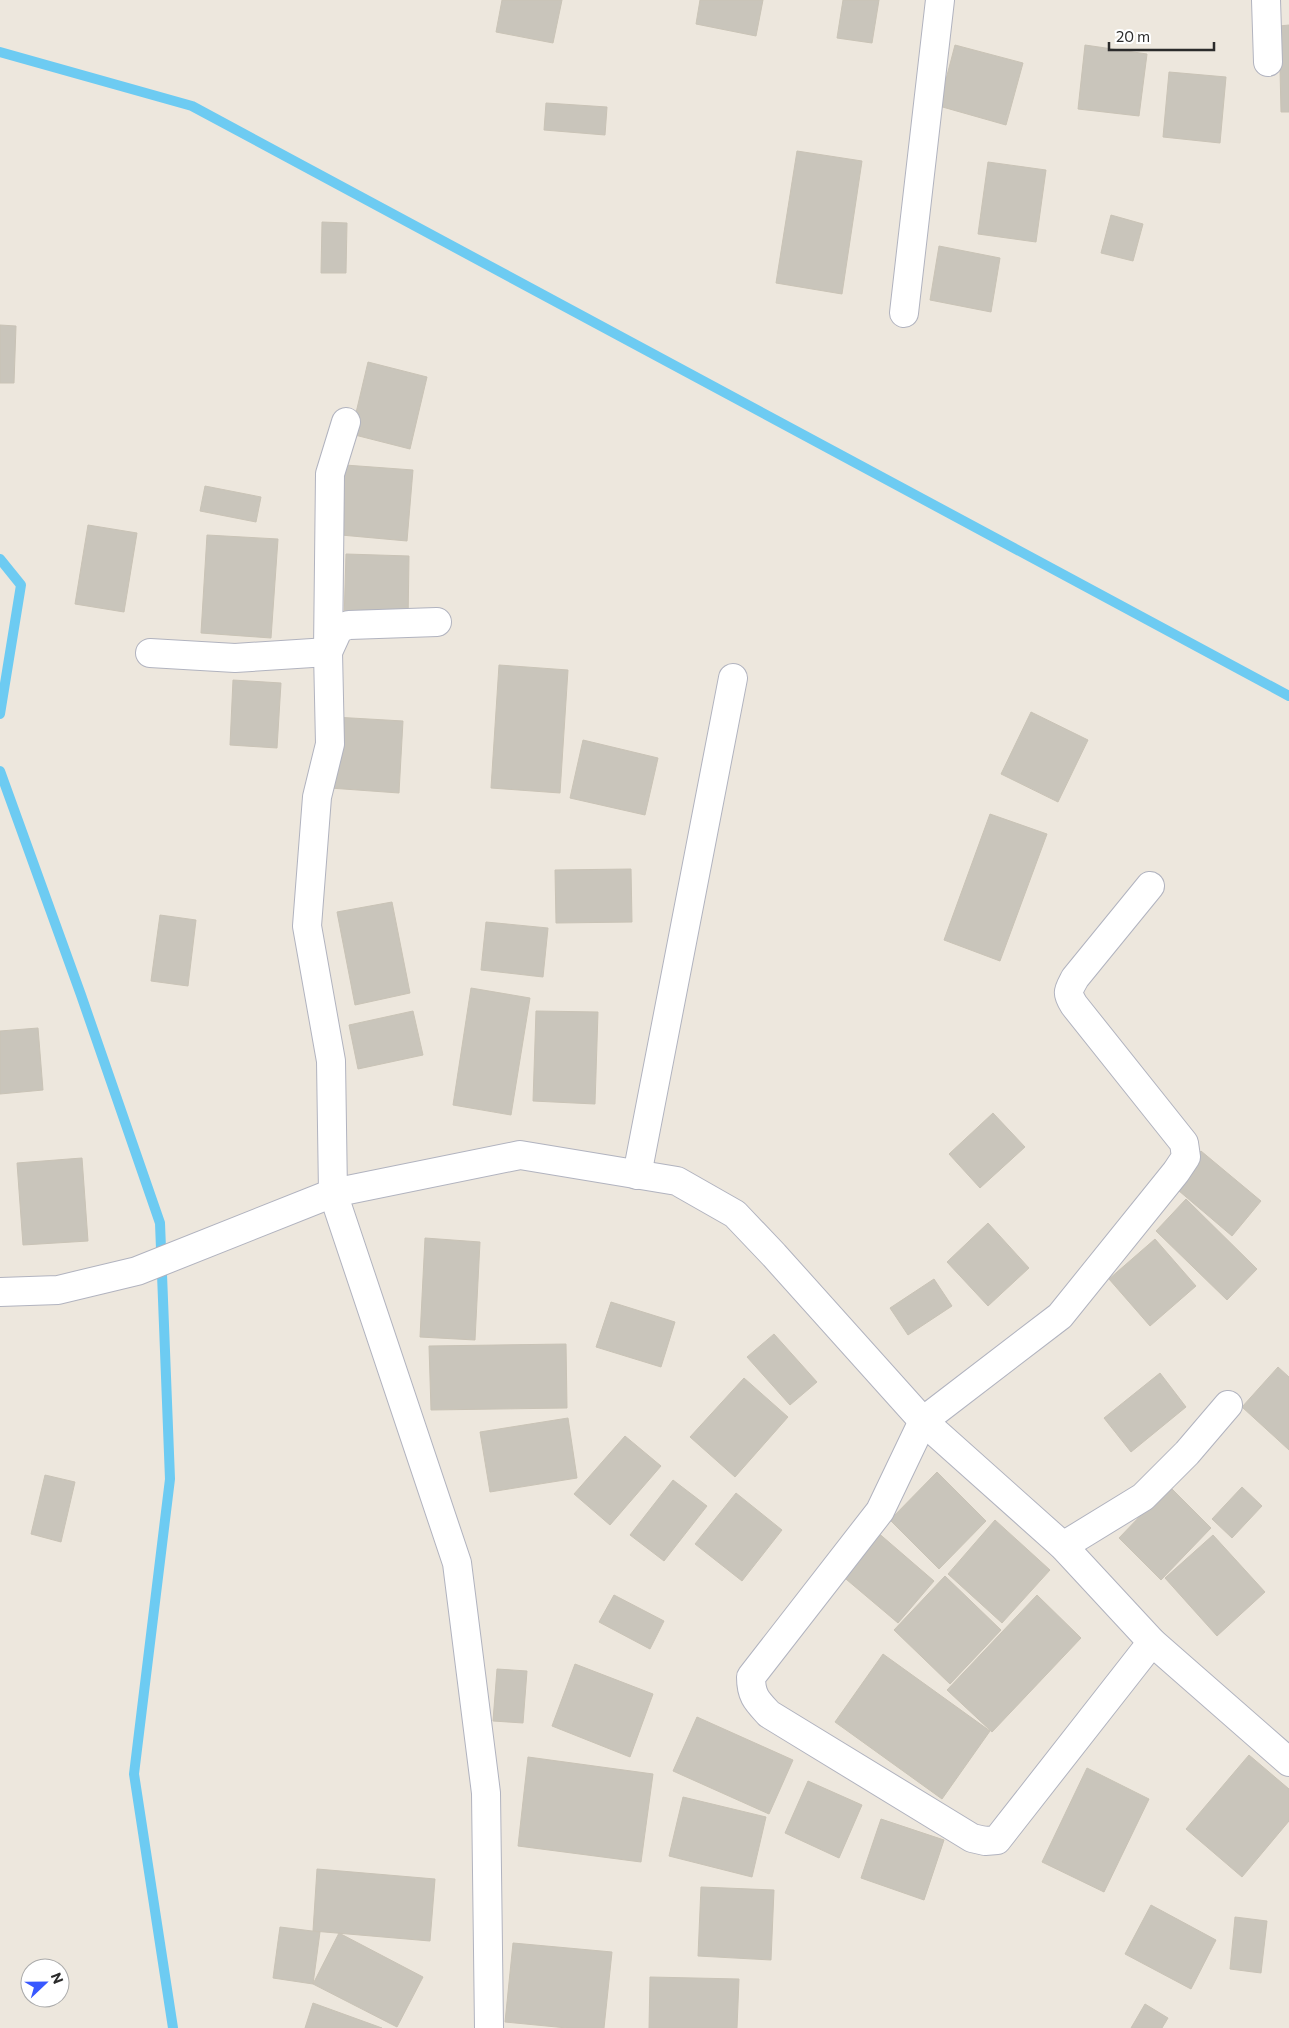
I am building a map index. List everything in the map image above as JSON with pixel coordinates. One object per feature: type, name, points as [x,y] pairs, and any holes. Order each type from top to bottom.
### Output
[{"type":"street","points":[[904,313],[940,0]]},
{"type":"street","points":[[1266,0],[1268,62]]},
{"type":"street","points":[[346,422],[330,474],[328,652],[330,744],[318,797],[307,926],[331,1061],[333,1193],[458,1563],[486,1793],[489,2028]]},
{"type":"street","points":[[328,652],[339,628],[349,625],[437,622]]},
{"type":"street","points":[[150,653],[235,658],[328,652]]},
{"type":"street","points":[[637,1175],[733,678]]},
{"type":"street","points":[[1150,886],[1075,978],[1068,990],[1068,995],[1184,1143],[1186,1156],[1176,1172],[1060,1316],[923,1421],[880,1511],[752,1677],[751,1691],[761,1706],[770,1714],[972,1838],[985,1841],[997,1840],[1152,1642]]},
{"type":"street","points":[[0,1292],[58,1290],[137,1271],[333,1193],[520,1155],[678,1181],[735,1214],[923,1421],[1063,1546],[1152,1642],[1289,1762]]},
{"type":"street","points":[[1063,1546],[1143,1497],[1187,1453],[1228,1405]]},
{"type":"building","points":[[502,0],[562,0],[553,43],[496,32]]},
{"type":"building","points":[[700,0],[763,0],[756,36],[696,24]]},
{"type":"building","points":[[843,0],[879,0],[872,43],[837,38]]},
{"type":"building","points":[[1289,25],[1289,112],[1281,112],[1279,26]]},
{"type":"building","points":[[955,45],[1023,63],[1006,125],[939,106]]},
{"type":"building","points":[[1085,45],[1147,54],[1139,116],[1078,109]]},
{"type":"building","points":[[1169,72],[1226,77],[1220,143],[1163,137]]},
{"type":"building","points":[[546,103],[607,107],[605,135],[544,130]]},
{"type":"building","points":[[797,151],[862,161],[842,294],[776,283]]},
{"type":"building","points":[[988,162],[1046,170],[1036,242],[978,234]]},
{"type":"building","points":[[1111,215],[1143,224],[1133,261],[1101,253]]},
{"type":"building","points":[[322,222],[347,223],[346,273],[321,273]]},
{"type":"building","points":[[939,246],[1000,258],[991,312],[930,300]]},
{"type":"building","points":[[0,325],[16,326],[14,383],[0,383]]},
{"type":"building","points":[[368,362],[427,377],[410,449],[351,434]]},
{"type":"building","points":[[345,465],[413,470],[407,541],[341,535]]},
{"type":"building","points":[[205,486],[261,497],[256,522],[200,511]]},
{"type":"building","points":[[88,525],[137,533],[124,612],[75,604]]},
{"type":"building","points":[[207,535],[278,539],[271,638],[201,633]]},
{"type":"building","points":[[346,554],[409,556],[408,623],[344,621]]},
{"type":"building","points":[[499,665],[568,670],[560,793],[491,788]]},
{"type":"building","points":[[233,680],[281,683],[277,748],[230,745]]},
{"type":"building","points":[[1031,712],[1088,740],[1058,802],[1001,774]]},
{"type":"building","points":[[334,717],[403,721],[399,793],[330,788]]},
{"type":"building","points":[[583,740],[658,758],[645,815],[570,798]]},
{"type":"building","points":[[990,814],[1047,834],[1000,961],[944,940]]},
{"type":"building","points":[[631,869],[632,922],[556,923],[555,870]]},
{"type":"building","points":[[392,902],[410,993],[355,1005],[337,912]]},
{"type":"building","points":[[160,915],[196,920],[188,986],[151,981]]},
{"type":"building","points":[[486,922],[548,928],[543,977],[481,970]]},
{"type":"building","points":[[471,988],[530,998],[511,1115],[453,1105]]},
{"type":"building","points":[[413,1011],[423,1055],[358,1069],[349,1025]]},
{"type":"building","points":[[536,1011],[598,1012],[595,1104],[533,1101]]},
{"type":"building","points":[[38,1028],[43,1090],[0,1094],[0,1031]]},
{"type":"building","points":[[993,1113],[1025,1147],[980,1188],[949,1154]]},
{"type":"building","points":[[1201,1151],[1261,1201],[1232,1236],[1172,1185]]},
{"type":"building","points":[[82,1158],[88,1241],[23,1245],[17,1163]]},
{"type":"building","points":[[1186,1199],[1257,1269],[1227,1300],[1156,1231]]},
{"type":"building","points":[[988,1223],[1029,1268],[988,1306],[947,1262]]},
{"type":"building","points":[[425,1238],[480,1242],[475,1340],[420,1337]]},
{"type":"building","points":[[1155,1239],[1196,1286],[1150,1326],[1109,1279]]},
{"type":"building","points":[[934,1279],[952,1306],[908,1335],[890,1308]]},
{"type":"building","points":[[611,1302],[675,1322],[661,1367],[596,1347]]},
{"type":"building","points":[[774,1334],[817,1382],[790,1405],[747,1357]]},
{"type":"building","points":[[566,1344],[567,1408],[431,1410],[429,1346]]},
{"type":"building","points":[[1278,1367],[1289,1377],[1289,1450],[1242,1407]]},
{"type":"building","points":[[1160,1373],[1186,1407],[1131,1452],[1104,1418]]},
{"type":"building","points":[[744,1378],[788,1417],[735,1477],[690,1437]]},
{"type":"building","points":[[568,1418],[577,1478],[490,1492],[480,1432]]},
{"type":"building","points":[[625,1436],[661,1466],[610,1525],[574,1494]]},
{"type":"building","points":[[937,1472],[986,1521],[939,1569],[890,1520]]},
{"type":"building","points":[[45,1475],[75,1482],[61,1542],[31,1534]]},
{"type":"building","points":[[673,1480],[707,1506],[664,1561],[630,1535]]},
{"type":"building","points":[[1169,1486],[1211,1528],[1161,1580],[1119,1538]]},
{"type":"building","points":[[1242,1487],[1262,1506],[1232,1538],[1212,1519]]},
{"type":"building","points":[[736,1493],[782,1530],[742,1581],[695,1544]]},
{"type":"building","points":[[995,1520],[1050,1570],[1002,1623],[948,1574]]},
{"type":"building","points":[[876,1531],[934,1581],[898,1623],[840,1574]]},
{"type":"building","points":[[1213,1535],[1265,1592],[1217,1636],[1165,1578]]},
{"type":"building","points":[[945,1576],[1001,1630],[950,1684],[894,1630]]},
{"type":"building","points":[[614,1595],[664,1621],[650,1649],[599,1622]]},
{"type":"building","points":[[1037,1595],[1081,1638],[992,1732],[947,1690]]},
{"type":"building","points":[[883,1654],[990,1731],[942,1799],[835,1722]]},
{"type":"building","points":[[575,1664],[653,1694],[630,1757],[552,1726]]},
{"type":"building","points":[[497,1669],[527,1671],[523,1723],[493,1721]]},
{"type":"building","points":[[697,1717],[793,1760],[769,1814],[673,1771]]},
{"type":"building","points":[[1249,1755],[1289,1789],[1289,1821],[1242,1877],[1186,1829]]},
{"type":"building","points":[[528,1757],[653,1774],[641,1862],[518,1846]]},
{"type":"building","points":[[1087,1768],[1149,1799],[1104,1892],[1042,1862]]},
{"type":"building","points":[[808,1781],[862,1805],[839,1858],[785,1833]]},
{"type":"building","points":[[683,1797],[766,1817],[752,1877],[669,1856]]},
{"type":"building","points":[[881,1819],[944,1840],[924,1900],[861,1878]]},
{"type":"building","points":[[317,1869],[435,1879],[430,1941],[313,1931]]},
{"type":"building","points":[[701,1887],[774,1890],[771,1960],[698,1956]]},
{"type":"building","points":[[1151,1905],[1216,1940],[1191,1989],[1125,1954]]},
{"type":"building","points":[[1235,1917],[1267,1921],[1261,1973],[1230,1969]]},
{"type":"building","points":[[280,1927],[320,1932],[313,1984],[273,1978]]},
{"type":"building","points":[[339,1933],[423,1977],[397,2027],[313,1984]]},
{"type":"building","points":[[513,1943],[612,1952],[604,2028],[567,2028],[505,2022]]},
{"type":"building","points":[[650,1977],[739,1979],[737,2028],[649,2028]]},
{"type":"building","points":[[313,2003],[382,2028],[305,2028]]},
{"type":"building","points":[[1145,2004],[1168,2018],[1162,2028],[1131,2028]]},
{"type":"waterway","points":[[0,52],[192,106],[1289,696]]},
{"type":"waterway","points":[[0,559],[21,585],[0,714]]},
{"type":"waterway","points":[[0,771],[81,995],[160,1223],[170,1479],[134,1774],[173,2028]]}]
